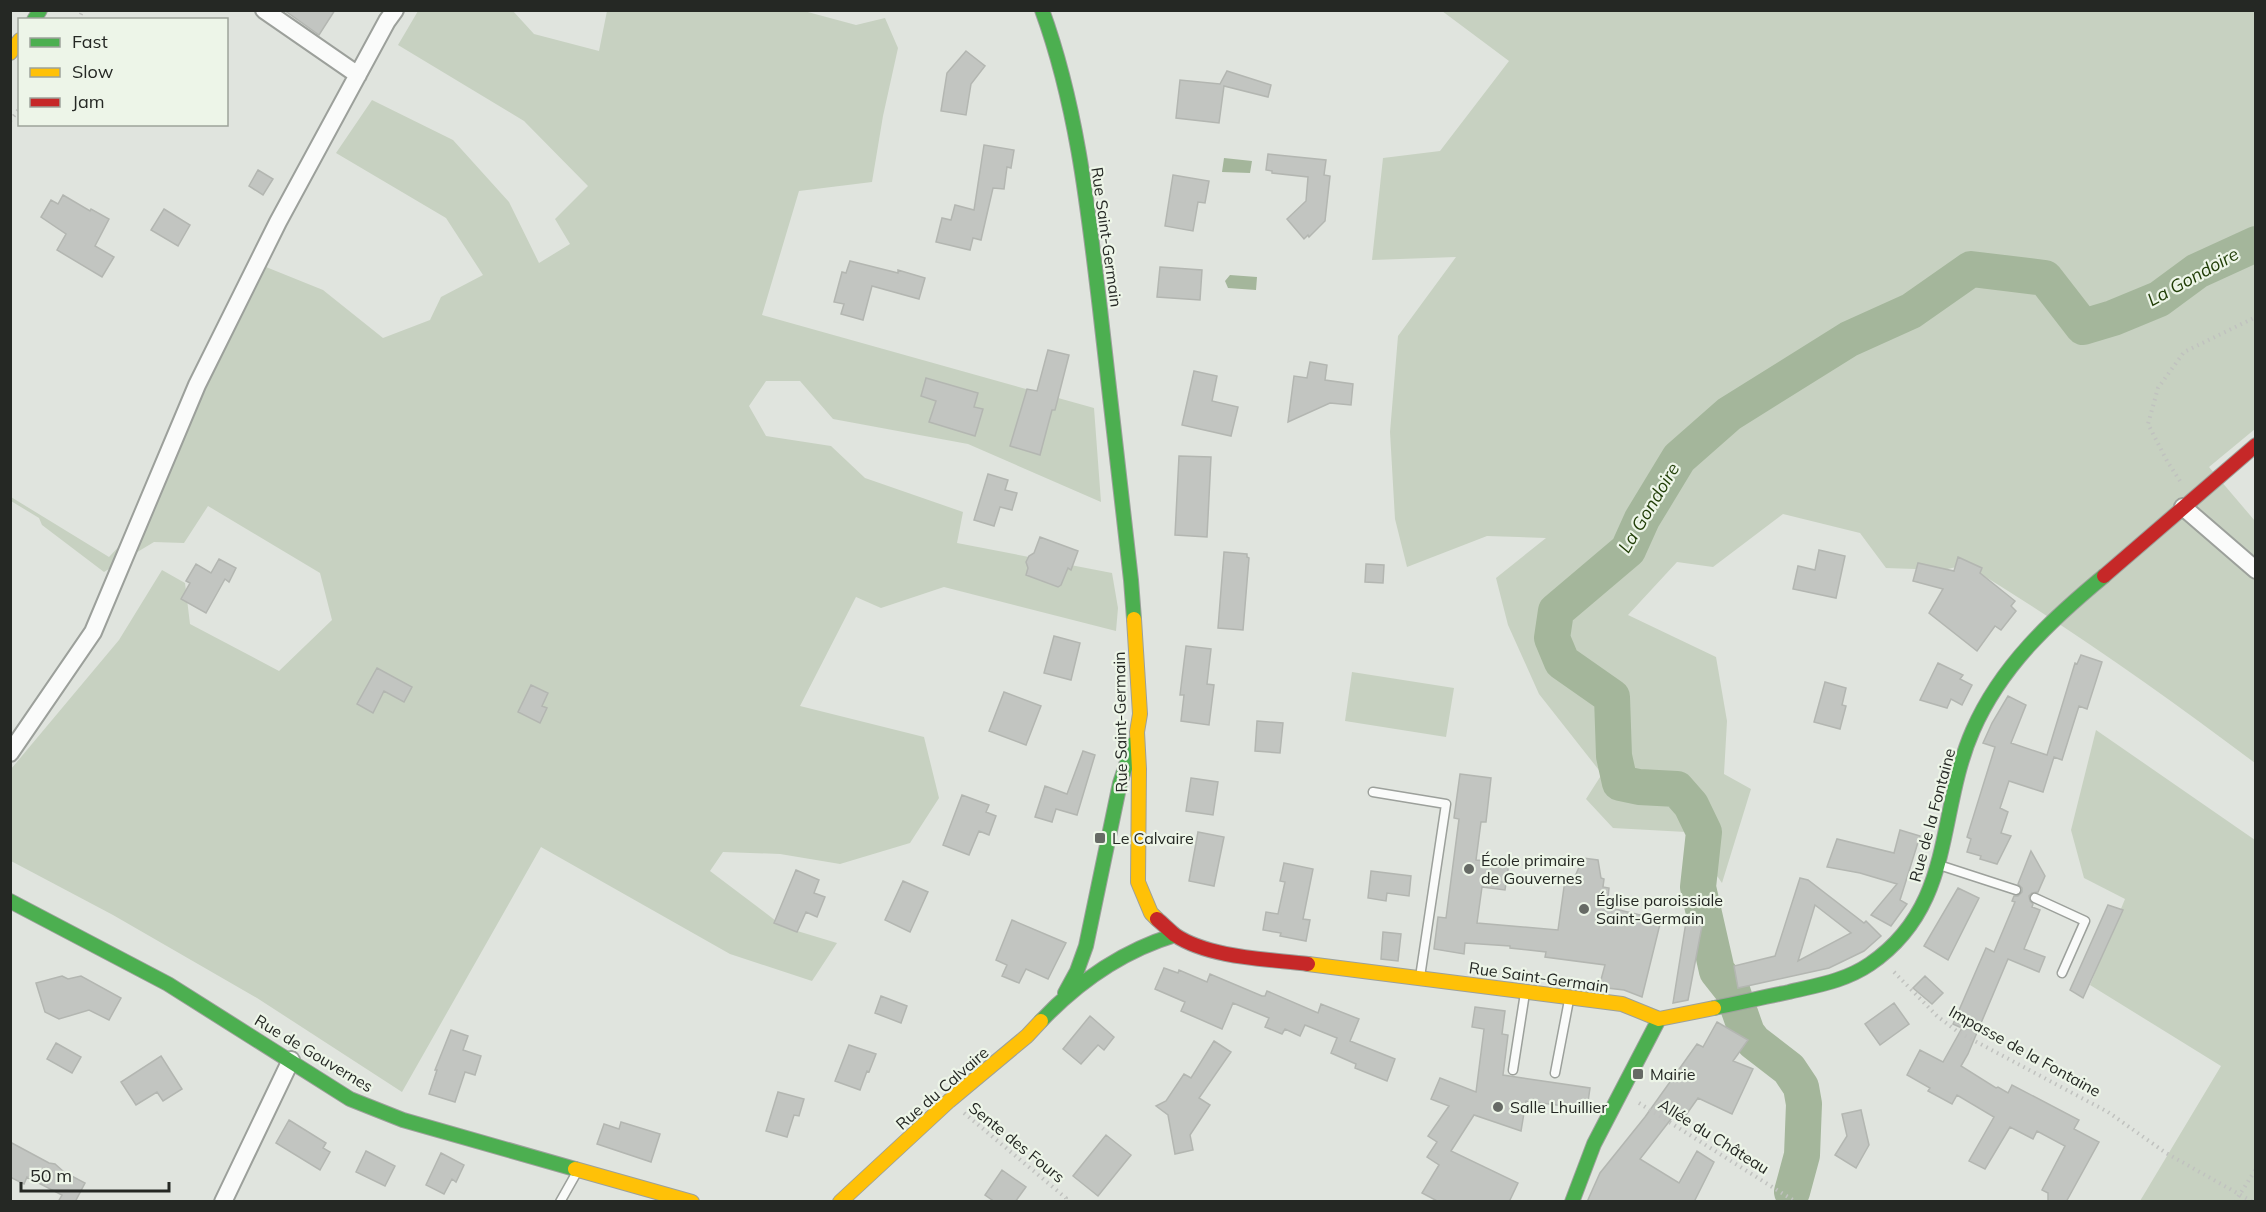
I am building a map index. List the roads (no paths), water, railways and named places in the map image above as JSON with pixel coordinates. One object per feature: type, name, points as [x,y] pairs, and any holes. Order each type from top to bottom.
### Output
[{"type":"main road","name":"Rue Saint-Germain","points":[[1042,10],[1058,54],[1079,149],[1094,249],[1131,580],[1140,714],[1137,732],[1138,882],[1151,913],[1175,935],[1198,946],[1230,954],[1622,1004],[1659,1019]]},
{"type":"main road","name":"Rue de la Fontaine","points":[[1659,1019],[1748,1002],[1838,981],[1860,972],[1881,958],[1908,928],[1933,883],[1961,762],[1974,728],[1992,693],[2010,668],[2048,624],[2256,445]]},
{"type":"main road","name":"Rue du Calvaire","points":[[1062,998],[1077,971],[1086,946],[1125,762],[1137,732]]},
{"type":"main road","name":"Rue de Gouvernes","points":[[10,901],[168,984],[350,1099],[403,1120],[692,1202]]},
{"type":"main road","name":"Rue du Calvaire","points":[[840,1202],[949,1101],[1027,1036],[1062,998],[1092,975],[1120,958],[1148,943],[1175,935]]},
{"type":"main road","points":[[1572,1202],[1594,1144],[1659,1019]]},
{"type":"street","points":[[264,10],[358,75]]},
{"type":"street","points":[[10,753],[93,632],[197,385],[278,222],[395,10]]},
{"type":"street","points":[[2188,503],[2256,570]]},
{"type":"street","points":[[224,1202],[291,1060]]},
{"type":"lane","points":[[1373,792],[1446,804],[1420,978]]},
{"type":"lane","points":[[1938,864],[2016,890]]},
{"type":"lane","points":[[2035,898],[2085,921],[2062,974]]},
{"type":"lane","points":[[1514,1070],[1525,991]]},
{"type":"lane","points":[[1555,1073],[1569,998]]},
{"type":"lane","points":[[560,1202],[579,1169]]},
{"type":"waterway","name":"La Gondoire","points":[[1792,1192],[1802,1155],[1804,1104],[1801,1087],[1789,1069],[1754,1042],[1747,1033],[1732,990],[1717,971],[1698,887],[1704,832],[1691,805],[1677,789],[1639,787],[1620,783],[1614,756],[1612,697],[1562,662],[1552,638],[1556,611],[1628,550],[1642,519],[1679,458],[1729,414],[1849,339],[1911,311],[1971,269],[2045,278],[2083,327],[2113,318],[2159,299],[2197,271],[2256,244]]},
{"type":"place","name":"Le Calvaire","points":[[1100,838]]},
{"type":"place","name":"École primaire de Gouvernes","points":[[1469,869]]},
{"type":"place","name":"Église paroissiale Saint-Germain","points":[[1584,909]]},
{"type":"place","name":"Mairie","points":[[1638,1074]]},
{"type":"place","name":"Salle Lhuillier","points":[[1498,1107]]}]
